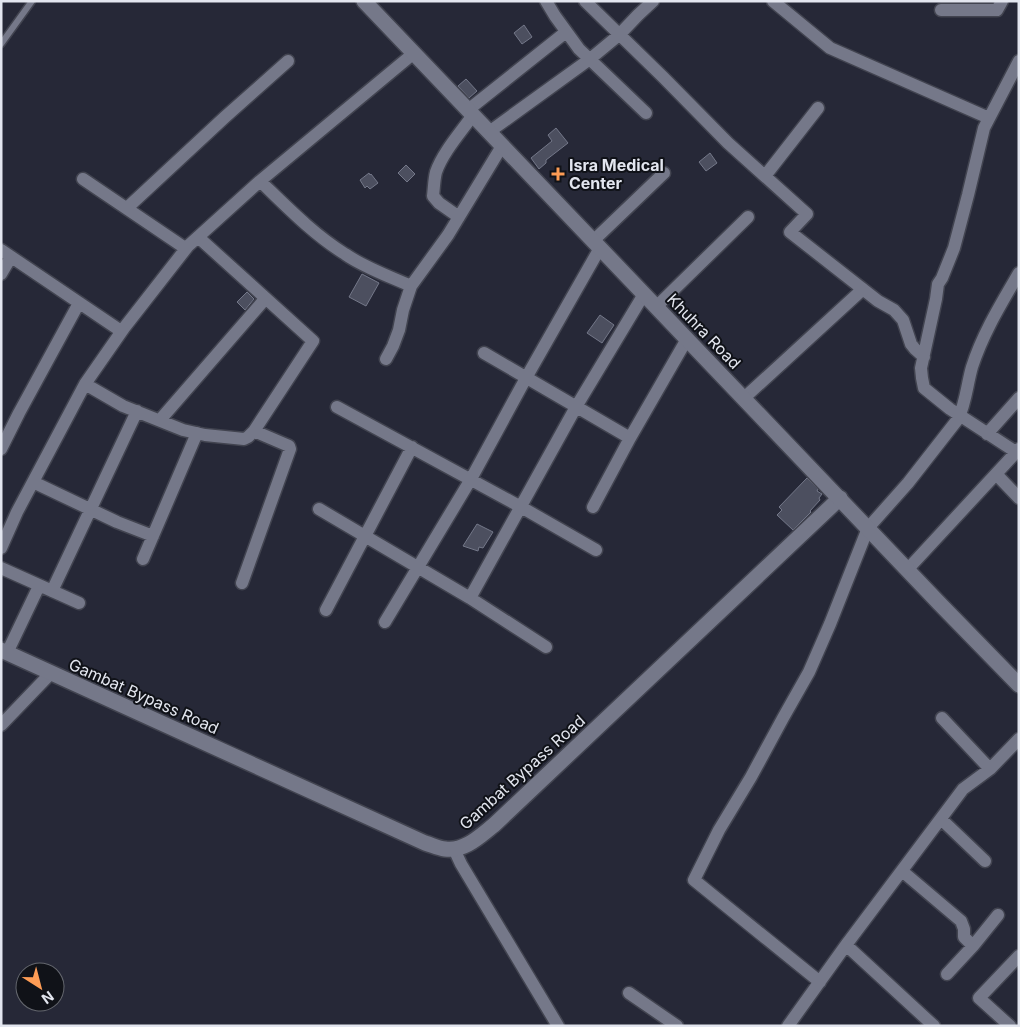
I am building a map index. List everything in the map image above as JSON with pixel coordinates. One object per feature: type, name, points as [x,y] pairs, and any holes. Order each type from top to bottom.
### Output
[{"type":"street","name":"Khuhra Road","points":[[364,1],[1019,685]]},
{"type":"street","points":[[546,1],[554,16],[579,49],[646,113]]},
{"type":"street","points":[[585,1],[728,143],[807,214],[790,232],[878,301],[894,310],[903,320],[911,344],[924,357]]},
{"type":"street","points":[[489,132],[619,35],[654,1]]},
{"type":"street","points":[[773,1],[830,48],[989,118]]},
{"type":"street","points":[[946,1],[941,10],[997,10],[1002,1]]},
{"type":"street","points":[[459,217],[439,203],[433,196],[437,170],[445,155],[471,113],[566,32]]},
{"type":"street","points":[[1,548],[17,512],[85,384],[122,331],[186,248],[260,181],[414,53]]},
{"type":"street","points":[[127,208],[288,61]]},
{"type":"street","points":[[908,570],[1017,450],[960,416],[924,388],[921,368],[938,284],[954,248],[984,128],[1015,78],[1019,61]]},
{"type":"street","points":[[765,176],[818,108]]},
{"type":"street","points":[[386,359],[399,330],[411,286],[459,217],[502,146]]},
{"type":"street","points":[[385,622],[471,479],[596,244],[664,173]]},
{"type":"street","points":[[83,178],[186,248]]},
{"type":"street","points":[[260,181],[313,231],[344,254],[364,266],[411,286]]},
{"type":"street","points":[[656,307],[748,217]]},
{"type":"street","points":[[85,384],[123,406],[183,430],[205,435],[244,438],[254,431],[313,341],[198,237]]},
{"type":"street","points":[[1,274],[6,253],[122,331]]},
{"type":"street","points":[[820,982],[694,880],[719,830],[752,777],[809,672],[868,528],[908,483],[960,416],[972,368],[981,343],[996,311],[1019,273]]},
{"type":"street","points":[[744,398],[863,289]]},
{"type":"street","points":[[470,598],[576,407],[644,294]]},
{"type":"street","points":[[160,420],[265,299]]},
{"type":"street","points":[[1,449],[79,303]]},
{"type":"street","points":[[593,507],[687,339]]},
{"type":"street","points":[[484,354],[630,438]]},
{"type":"street","points":[[988,434],[1019,398]]},
{"type":"street","points":[[337,407],[471,479],[596,550]]},
{"type":"street","points":[[52,591],[92,510],[137,411]]},
{"type":"street","points":[[242,583],[290,449],[289,446],[254,431]]},
{"type":"street","points":[[143,559],[197,433]]},
{"type":"street","points":[[326,610],[412,447]]},
{"type":"street","points":[[996,474],[1019,498]]},
{"type":"street","points":[[33,482],[117,522],[153,536]]},
{"type":"street","name":"Gambat Bypass Road","points":[[4,652],[425,843],[445,849],[454,849],[472,842],[494,825],[840,498]]},
{"type":"street","points":[[319,509],[470,598],[546,646]]},
{"type":"street","points":[[1,568],[80,603]]},
{"type":"street","points":[[4,652],[39,586]]},
{"type":"street","points":[[1,726],[51,673]]},
{"type":"street","points":[[942,718],[990,769]]},
{"type":"street","points":[[788,1026],[964,789],[990,769],[1019,739]]},
{"type":"street","points":[[941,819],[985,861]]},
{"type":"street","points":[[454,849],[461,864],[558,1026]]},
{"type":"street","points":[[902,871],[961,921],[964,937],[973,946]]},
{"type":"street","points":[[947,974],[998,915]]},
{"type":"street","points":[[846,946],[934,1026]]},
{"type":"street","points":[[1010,1026],[979,998],[1019,956]]},
{"type":"street","points":[[629,993],[677,1026]]},
{"type":"lane","points":[[1,44],[32,1]]},
{"type":"building","points":[[524,25],[532,37],[522,44],[514,33]]},
{"type":"building","points":[[466,79],[477,91],[469,98],[458,86]]},
{"type":"building","points":[[556,128],[568,143],[546,160],[546,163],[539,169],[531,158],[552,141],[548,135]]},
{"type":"building","points":[[710,153],[717,163],[706,171],[699,162]]},
{"type":"building","points":[[406,165],[415,174],[407,182],[398,173]]},
{"type":"building","points":[[369,173],[378,183],[370,189],[367,186],[365,188],[360,180]]},
{"type":"building","points":[[362,274],[379,283],[366,306],[349,297]]},
{"type":"building","points":[[247,292],[254,299],[245,310],[237,302]]},
{"type":"building","points":[[600,315],[614,325],[602,343],[587,333]]},
{"type":"building","points":[[807,478],[818,489],[817,491],[822,494],[811,512],[793,530],[777,515],[782,510],[779,507]]},
{"type":"building","points":[[477,524],[493,532],[483,548],[479,547],[478,551],[463,546]]},
{"type":"place","name":"Isra Medical Center","points":[[558,174]]}]
